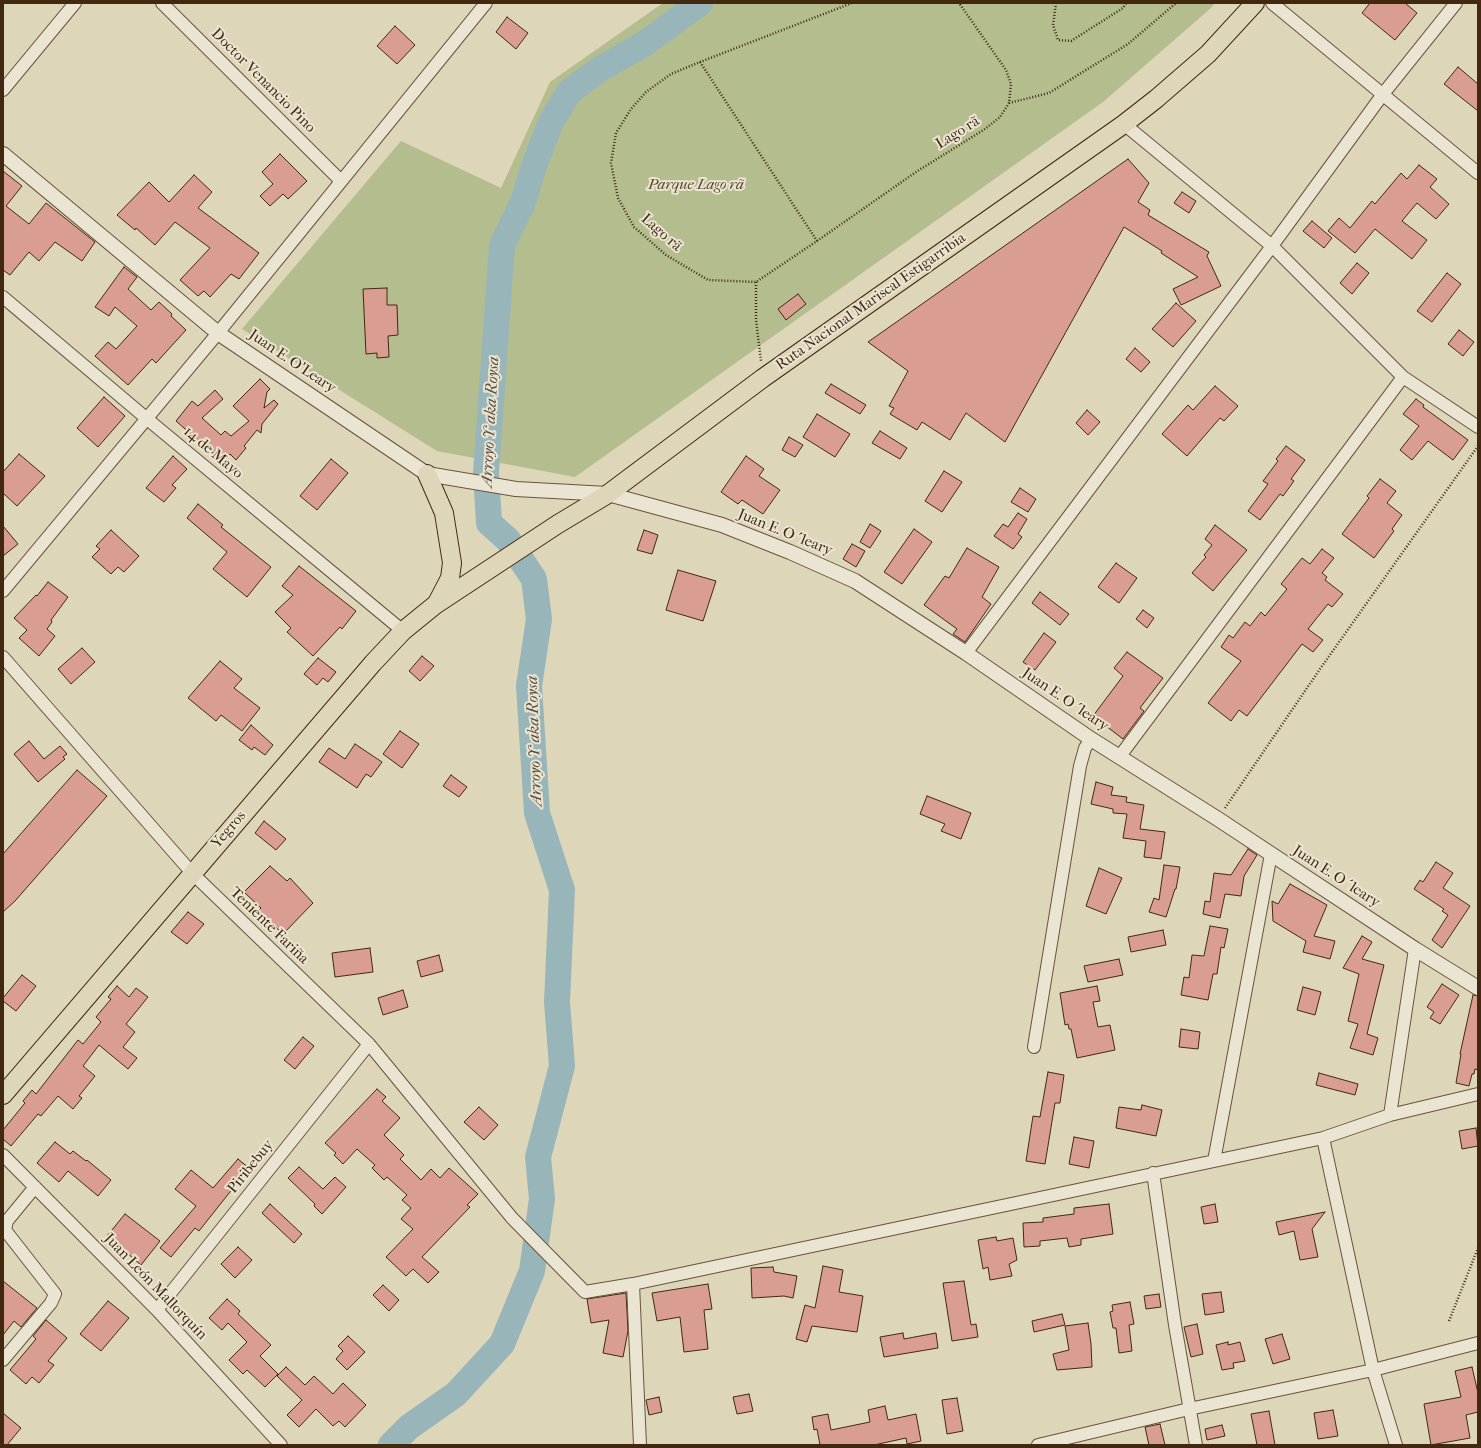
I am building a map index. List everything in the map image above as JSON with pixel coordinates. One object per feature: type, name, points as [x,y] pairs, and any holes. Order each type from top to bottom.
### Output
[{"type":"main road","name":"Ruta Nacional Mariscal Estigarribia","points":[[471,582],[558,524],[608,494],[763,378],[1124,124],[1156,99],[1208,54],[1255,3]]},
{"type":"main road","points":[[427,474],[444,513],[452,563],[450,578],[435,605]]},
{"type":"main road","name":"Yegros","points":[[3,1095],[373,663],[403,631],[435,605],[471,582]]},
{"type":"street","points":[[3,90],[75,3]]},
{"type":"street","name":"Doctor Venancio Pino","points":[[162,3],[341,182]]},
{"type":"street","points":[[3,591],[218,333],[486,3]]},
{"type":"street","points":[[1272,3],[1478,174]]},
{"type":"street","points":[[966,654],[1272,246],[1383,94],[1456,3]]},
{"type":"street","points":[[1124,124],[1272,246],[1403,377],[1478,427]]},
{"type":"street","name":"Juan E. O'Leary","points":[[3,154],[218,333],[427,474],[464,482],[516,489],[608,494]]},
{"type":"street","name":"14 de Mayo","points":[[3,297],[146,418],[403,631]]},
{"type":"street","points":[[1120,756],[1403,377]]},
{"type":"street","name":"Juan E. O´leary","points":[[608,494],[722,525],[797,555],[855,581],[1092,739],[1218,819],[1415,949],[1478,988]]},
{"type":"street","name":"Teniente Fariña","points":[[3,657],[192,873],[370,1044],[512,1218],[561,1269],[585,1292],[633,1284]]},
{"type":"street","points":[[1034,1047],[1080,766],[1085,748],[1092,739]]},
{"type":"street","points":[[1214,1161],[1271,854]]},
{"type":"street","points":[[1390,1115],[1415,949]]},
{"type":"street","name":"Piribebuy","points":[[157,1310],[370,1044]]},
{"type":"street","points":[[640,1445],[633,1284],[1323,1138],[1390,1115],[1478,1094]]},
{"type":"street","points":[[1323,1138],[1373,1370],[1396,1445]]},
{"type":"street","name":"Juan León Mallorquín","points":[[3,1155],[157,1310],[281,1445]]},
{"type":"street","points":[[1153,1174],[1189,1409],[1196,1445]]},
{"type":"street","points":[[3,1360],[51,1303],[55,1294],[5,1230],[7,1221],[35,1187]]},
{"type":"street","points":[[1038,1445],[1189,1409],[1373,1370],[1478,1343]]},
{"type":"path","name":"Lago rã","points":[[852,3],[671,74],[646,92],[631,109],[616,133],[611,163],[618,198],[634,227],[666,255],[708,280],[756,282],[916,172],[986,129],[1000,117],[1009,103]]},
{"type":"path","points":[[959,3],[1006,70],[1010,84],[1009,103],[1049,93],[1128,44],[1176,3]]},
{"type":"path","points":[[1056,3],[1053,25],[1058,40],[1071,41],[1123,8],[1126,3]]},
{"type":"path","points":[[700,62],[817,241]]},
{"type":"path","points":[[756,282],[756,320],[763,378]]},
{"type":"path","points":[[1218,819],[1320,669],[1478,446]]},
{"type":"path","points":[[1449,1321],[1478,1248]]},
{"type":"green space","name":"Parque Lago rã","points":[[663,3],[1215,3],[1103,102],[575,477],[437,451],[242,329],[401,141],[501,188],[550,82]]},
{"type":"building","points":[[1370,3],[1405,3],[1417,13],[1395,40],[1362,13]]},
{"type":"building","points":[[507,17],[528,33],[516,49],[496,32]]},
{"type":"building","points":[[395,26],[415,45],[397,64],[377,46]]},
{"type":"building","points":[[1458,67],[1478,84],[1478,111],[1444,84]]},
{"type":"building","points":[[280,154],[307,181],[288,199],[283,194],[270,206],[260,196],[273,184],[262,172]]},
{"type":"building","points":[[1128,159],[1149,183],[1138,202],[1150,210],[1148,215],[1209,252],[1207,256],[1221,286],[1181,305],[1173,289],[1198,277],[1161,253],[1162,251],[1124,227],[1005,442],[966,413],[950,440],[922,422],[917,430],[890,414],[894,408],[889,406],[908,371],[868,342]]},
{"type":"building","points":[[1419,165],[1437,179],[1430,187],[1449,204],[1436,219],[1417,203],[1402,221],[1427,240],[1412,259],[1375,229],[1355,253],[1328,231],[1339,218],[1350,228],[1372,201],[1375,204],[1401,173],[1407,179]]},
{"type":"building","points":[[3,171],[22,186],[6,206],[29,224],[46,203],[95,242],[82,261],[55,242],[39,261],[29,252],[10,275],[3,270]]},
{"type":"building","points":[[194,175],[212,192],[198,208],[259,253],[239,279],[231,274],[210,297],[204,291],[198,296],[180,280],[210,248],[175,222],[155,245],[136,228],[135,230],[117,215],[149,182],[169,202]]},
{"type":"building","points":[[1182,192],[1196,201],[1189,213],[1174,203]]},
{"type":"building","points":[[1312,221],[1332,238],[1324,248],[1303,231]]},
{"type":"building","points":[[1357,263],[1369,273],[1352,294],[1340,283]]},
{"type":"building","points":[[124,267],[137,277],[128,289],[151,310],[159,302],[186,330],[156,363],[152,359],[128,385],[95,356],[108,342],[116,349],[137,326],[115,307],[109,316],[95,307]]},
{"type":"building","points":[[1447,273],[1461,284],[1432,322],[1417,311]]},
{"type":"building","points":[[387,288],[387,305],[397,305],[398,335],[388,336],[389,357],[377,358],[377,353],[366,354],[363,289]]},
{"type":"building","points":[[798,294],[806,304],[786,320],[778,309]]},
{"type":"building","points":[[1176,303],[1196,321],[1173,347],[1152,329]]},
{"type":"building","points":[[1459,330],[1474,342],[1463,356],[1448,344]]},
{"type":"building","points":[[1135,348],[1150,362],[1141,372],[1126,359]]},
{"type":"building","points":[[260,379],[270,389],[267,392],[264,408],[274,400],[278,404],[262,424],[261,433],[257,430],[244,446],[246,448],[236,460],[230,454],[223,462],[176,421],[192,401],[198,406],[215,390],[223,399],[202,418],[221,435],[225,431],[231,436],[249,421],[233,406]]},
{"type":"building","points":[[831,384],[866,405],[860,414],[825,393]]},
{"type":"building","points":[[1215,386],[1238,406],[1224,421],[1220,418],[1187,456],[1162,434],[1188,405],[1193,410]]},
{"type":"building","points":[[104,397],[125,416],[98,447],[77,428]]},
{"type":"building","points":[[1416,399],[1424,405],[1423,407],[1468,440],[1453,460],[1428,441],[1412,460],[1400,450],[1419,426],[1403,414]]},
{"type":"building","points":[[1087,410],[1100,422],[1088,435],[1076,423]]},
{"type":"building","points":[[817,414],[850,434],[835,457],[803,437]]},
{"type":"building","points":[[880,431],[907,448],[900,459],[872,443]]},
{"type":"building","points":[[789,437],[803,445],[795,457],[782,450]]},
{"type":"building","points":[[1286,446],[1305,460],[1291,479],[1294,481],[1283,496],[1280,494],[1260,520],[1248,511],[1268,484],[1263,481],[1278,461],[1276,459]]},
{"type":"building","points":[[19,454],[45,476],[17,506],[3,493],[3,472]]},
{"type":"building","points":[[173,456],[187,469],[172,485],[176,488],[164,502],[146,488]]},
{"type":"building","points":[[746,456],[764,469],[759,476],[780,490],[763,514],[742,500],[738,504],[721,492]]},
{"type":"building","points":[[331,459],[348,473],[317,510],[300,496]]},
{"type":"building","points":[[944,471],[962,482],[942,512],[925,501]]},
{"type":"building","points":[[1380,479],[1396,491],[1387,503],[1402,515],[1392,529],[1394,531],[1374,558],[1342,534],[1369,498],[1367,496]]},
{"type":"building","points":[[1020,488],[1036,499],[1028,512],[1011,502]]},
{"type":"building","points":[[198,504],[223,525],[221,527],[271,567],[247,597],[213,569],[227,552],[187,518]]},
{"type":"building","points":[[1018,513],[1027,519],[1018,534],[1022,537],[1013,549],[994,536],[1003,524],[1008,527]]},
{"type":"building","points":[[870,524],[881,531],[870,548],[860,542]]},
{"type":"building","points":[[1215,525],[1247,550],[1213,591],[1192,573],[1206,557],[1204,555],[1212,545],[1205,539]]},
{"type":"building","points":[[3,526],[18,544],[3,556]]},
{"type":"building","points":[[914,529],[932,542],[902,584],[884,572]]},
{"type":"building","points":[[111,530],[139,556],[124,572],[118,567],[111,574],[92,557],[100,549],[96,546]]},
{"type":"building","points":[[644,530],[658,535],[652,554],[637,550]]},
{"type":"building","points":[[852,544],[865,551],[856,567],[843,559]]},
{"type":"building","points":[[967,548],[999,567],[982,597],[991,604],[965,642],[953,634],[957,629],[924,605],[945,576],[949,578]]},
{"type":"building","points":[[1322,549],[1334,558],[1322,573],[1327,577],[1325,580],[1343,594],[1332,607],[1328,604],[1308,629],[1323,640],[1313,652],[1302,644],[1247,716],[1239,710],[1231,721],[1208,703],[1241,661],[1221,647],[1229,635],[1233,638],[1245,622],[1250,626],[1261,612],[1265,616],[1287,589],[1281,584],[1302,558],[1310,564]]},
{"type":"building","points":[[1116,563],[1137,578],[1119,603],[1098,587]]},
{"type":"building","points":[[299,566],[356,611],[342,629],[340,627],[313,656],[287,632],[291,628],[275,612],[293,595],[282,586]]},
{"type":"building","points":[[678,570],[716,581],[703,621],[666,610]]},
{"type":"building","points":[[48,582],[68,597],[51,620],[52,622],[47,629],[55,636],[39,656],[19,638],[27,630],[14,618],[36,595],[37,596]]},
{"type":"building","points":[[1040,592],[1069,614],[1060,625],[1032,603]]},
{"type":"building","points":[[1143,610],[1154,618],[1147,628],[1136,619]]},
{"type":"building","points":[[1044,633],[1056,642],[1035,670],[1023,662]]},
{"type":"building","points":[[82,648],[95,662],[71,684],[58,669]]},
{"type":"building","points":[[1127,652],[1163,678],[1140,708],[1144,711],[1123,739],[1093,716],[1123,676],[1114,668]]},
{"type":"building","points":[[422,656],[434,666],[420,681],[409,671]]},
{"type":"building","points":[[318,658],[336,672],[328,682],[323,678],[317,685],[304,674]]},
{"type":"building","points":[[220,661],[242,679],[234,688],[260,708],[242,731],[221,715],[216,721],[188,698]]},
{"type":"building","points":[[251,725],[273,745],[265,755],[254,747],[252,750],[239,740]]},
{"type":"building","points":[[400,731],[419,744],[402,768],[383,754]]},
{"type":"building","points":[[29,741],[44,759],[60,746],[67,754],[63,757],[65,759],[38,782],[14,754]]},
{"type":"building","points":[[355,744],[382,762],[371,777],[366,774],[357,788],[319,762],[329,748],[345,759]]},
{"type":"building","points":[[77,770],[107,796],[15,901],[3,912],[3,854]]},
{"type":"building","points":[[451,775],[467,787],[459,797],[443,786]]},
{"type":"building","points":[[1096,782],[1113,787],[1111,795],[1127,797],[1126,802],[1144,805],[1140,829],[1165,832],[1161,859],[1144,857],[1146,841],[1123,838],[1127,814],[1113,813],[1113,809],[1091,804]]},
{"type":"building","points":[[927,796],[971,813],[961,839],[941,831],[945,824],[920,814]]},
{"type":"building","points":[[264,821],[286,839],[276,850],[255,833]]},
{"type":"building","points":[[1248,849],[1257,855],[1244,876],[1241,896],[1225,894],[1220,918],[1203,914],[1205,901],[1210,902],[1214,873],[1231,875]]},
{"type":"building","points":[[1436,862],[1453,873],[1443,888],[1470,906],[1442,948],[1432,940],[1448,915],[1442,911],[1444,909],[1414,889],[1420,880],[1423,882]]},
{"type":"building","points":[[1164,865],[1180,867],[1176,889],[1166,917],[1149,912],[1154,898],[1159,900]]},
{"type":"building","points":[[270,866],[287,881],[290,878],[313,903],[283,934],[258,911],[261,908],[244,892]]},
{"type":"building","points":[[1099,868],[1122,878],[1106,914],[1086,906]]},
{"type":"building","points":[[1290,884],[1327,905],[1314,936],[1335,941],[1330,959],[1303,952],[1306,941],[1273,921],[1272,901],[1278,904]]},
{"type":"building","points":[[188,912],[204,924],[187,944],[171,932]]},
{"type":"building","points":[[1210,926],[1228,929],[1224,948],[1221,947],[1217,974],[1213,974],[1208,1000],[1181,995],[1184,977],[1189,978],[1192,955],[1204,956]]},
{"type":"building","points":[[1163,930],[1166,945],[1131,952],[1128,937]]},
{"type":"building","points":[[1362,936],[1372,942],[1362,959],[1384,965],[1367,1034],[1378,1038],[1373,1055],[1350,1048],[1358,1024],[1348,1021],[1359,974],[1343,968]]},
{"type":"building","points":[[370,948],[373,972],[335,977],[332,953]]},
{"type":"building","points":[[439,955],[443,971],[421,977],[417,961]]},
{"type":"building","points":[[1119,959],[1123,975],[1088,982],[1084,966]]},
{"type":"building","points":[[22,975],[36,986],[16,1011],[3,1001],[3,998]]},
{"type":"building","points":[[1442,984],[1459,995],[1440,1024],[1430,1018],[1434,1012],[1427,1007]]},
{"type":"building","points":[[117,986],[129,997],[136,988],[148,997],[126,1024],[135,1032],[123,1047],[137,1058],[128,1069],[99,1045],[83,1066],[95,1076],[79,1096],[82,1098],[73,1109],[58,1096],[41,1116],[38,1114],[11,1146],[3,1139],[3,1130],[25,1103],[23,1101],[32,1090],[36,1094],[78,1040],[83,1044],[101,1022],[96,1017],[111,999],[108,997]]},
{"type":"building","points":[[1097,986],[1100,1001],[1093,1002],[1098,1027],[1110,1025],[1115,1050],[1077,1058],[1071,1029],[1069,1029],[1068,1024],[1065,1025],[1060,993]]},
{"type":"building","points":[[1303,987],[1321,992],[1315,1015],[1297,1010]]},
{"type":"building","points":[[403,990],[408,1007],[383,1015],[378,998]]},
{"type":"building","points":[[1473,995],[1478,996],[1478,1070],[1475,1069],[1474,1074],[1472,1074],[1469,1086],[1456,1083],[1460,1054]]},
{"type":"building","points":[[1181,1029],[1200,1032],[1198,1049],[1179,1047]]},
{"type":"building","points":[[303,1037],[314,1046],[295,1069],[284,1060]]},
{"type":"building","points":[[1048,1072],[1064,1075],[1060,1103],[1055,1103],[1045,1164],[1026,1161],[1033,1116],[1040,1117]]},
{"type":"building","points":[[1319,1073],[1358,1084],[1355,1095],[1316,1085]]},
{"type":"building","points":[[377,1089],[386,1097],[382,1101],[400,1118],[384,1135],[404,1155],[400,1159],[421,1180],[431,1169],[440,1178],[449,1168],[478,1194],[467,1205],[470,1207],[422,1257],[439,1272],[428,1283],[413,1269],[406,1276],[386,1257],[413,1229],[401,1219],[411,1208],[402,1200],[407,1195],[387,1177],[384,1180],[372,1168],[375,1165],[357,1149],[343,1164],[334,1155],[336,1153],[325,1143]]},
{"type":"building","points":[[1142,1105],[1162,1110],[1156,1136],[1116,1128],[1119,1107],[1141,1110]]},
{"type":"building","points":[[479,1107],[498,1125],[484,1140],[464,1122]]},
{"type":"building","points":[[1476,1128],[1478,1146],[1462,1149],[1459,1131]]},
{"type":"building","points":[[1074,1137],[1094,1141],[1089,1168],[1069,1164]]},
{"type":"building","points":[[55,1142],[70,1154],[73,1151],[86,1161],[87,1160],[111,1180],[98,1196],[68,1171],[59,1182],[37,1163]]},
{"type":"building","points":[[238,1159],[249,1168],[199,1231],[195,1228],[171,1257],[160,1248],[196,1206],[175,1189],[191,1170],[213,1188]]},
{"type":"building","points":[[299,1167],[323,1189],[335,1177],[346,1187],[322,1214],[314,1206],[315,1204],[288,1178]]},
{"type":"building","points":[[270,1204],[302,1234],[294,1243],[262,1213]]},
{"type":"building","points":[[1109,1204],[1113,1234],[1081,1239],[1081,1245],[1069,1247],[1067,1238],[1040,1241],[1040,1246],[1024,1247],[1023,1223],[1043,1222],[1043,1218],[1074,1214],[1074,1208]]},
{"type":"building","points":[[1215,1204],[1218,1222],[1204,1224],[1201,1207]]},
{"type":"building","points":[[1325,1212],[1312,1229],[1318,1257],[1300,1260],[1294,1231],[1279,1235],[1276,1222]]},
{"type":"building","points":[[125,1214],[160,1241],[141,1265],[107,1236]]},
{"type":"building","points":[[996,1237],[997,1241],[1013,1238],[1017,1260],[1009,1264],[1012,1276],[990,1280],[988,1267],[983,1269],[978,1240]]},
{"type":"building","points":[[238,1247],[252,1260],[235,1278],[221,1264]]},
{"type":"building","points":[[823,1266],[843,1270],[839,1292],[863,1296],[857,1332],[812,1326],[807,1342],[796,1339],[805,1305],[815,1308]]},
{"type":"building","points":[[773,1267],[774,1272],[797,1276],[793,1298],[784,1296],[752,1298],[751,1268]]},
{"type":"building","points":[[3,1281],[37,1308],[21,1327],[14,1321],[3,1335]]},
{"type":"building","points":[[964,1281],[971,1325],[976,1324],[978,1337],[952,1341],[943,1283]]},
{"type":"building","points":[[708,1284],[712,1309],[704,1310],[708,1349],[684,1352],[680,1317],[657,1321],[652,1293]]},
{"type":"building","points":[[383,1285],[399,1300],[389,1311],[373,1295]]},
{"type":"building","points":[[1221,1292],[1224,1312],[1205,1315],[1202,1294]]},
{"type":"building","points":[[626,1293],[628,1331],[623,1357],[603,1353],[609,1320],[591,1323],[587,1299]]},
{"type":"building","points":[[1159,1294],[1161,1307],[1146,1309],[1144,1296]]},
{"type":"building","points":[[227,1299],[240,1311],[238,1314],[271,1345],[260,1356],[278,1374],[265,1387],[247,1370],[243,1374],[229,1360],[247,1342],[228,1323],[222,1330],[209,1318]]},
{"type":"building","points":[[108,1301],[129,1318],[101,1351],[80,1334]]},
{"type":"building","points":[[1130,1302],[1134,1324],[1129,1325],[1132,1351],[1119,1353],[1116,1328],[1113,1328],[1110,1312],[1113,1311],[1112,1305]]},
{"type":"building","points":[[1062,1314],[1065,1325],[1034,1332],[1032,1321]]},
{"type":"building","points":[[46,1320],[67,1338],[48,1361],[54,1365],[39,1383],[32,1377],[26,1384],[10,1370],[36,1339],[33,1336]]},
{"type":"building","points":[[1088,1323],[1092,1367],[1057,1370],[1053,1354],[1069,1350],[1065,1326]]},
{"type":"building","points":[[1197,1324],[1203,1354],[1191,1357],[1184,1327]]},
{"type":"building","points":[[903,1333],[904,1339],[936,1333],[938,1348],[884,1357],[880,1337]]},
{"type":"building","points":[[1282,1334],[1290,1359],[1273,1364],[1265,1339]]},
{"type":"building","points":[[348,1336],[365,1352],[347,1370],[336,1359],[343,1351],[338,1346]]},
{"type":"building","points":[[1228,1342],[1228,1345],[1240,1342],[1245,1361],[1233,1363],[1234,1368],[1222,1370],[1216,1345]]},
{"type":"building","points":[[286,1367],[305,1385],[314,1376],[333,1394],[343,1383],[366,1405],[345,1427],[339,1421],[333,1426],[316,1409],[299,1427],[287,1415],[302,1400],[277,1376]]},
{"type":"building","points":[[1472,1367],[1478,1393],[1478,1412],[1466,1415],[1470,1438],[1431,1445],[1424,1404],[1461,1397],[1455,1371]]},
{"type":"building","points":[[749,1394],[753,1411],[737,1414],[733,1397]]},
{"type":"building","points":[[659,1397],[662,1412],[649,1415],[646,1400]]},
{"type":"building","points":[[957,1398],[963,1431],[947,1434],[942,1400]]},
{"type":"building","points":[[885,1406],[888,1420],[916,1414],[921,1441],[907,1444],[906,1438],[874,1445],[820,1445],[817,1429],[814,1430],[812,1417],[828,1414],[831,1430],[870,1422],[868,1410]]},
{"type":"building","points":[[1333,1410],[1338,1436],[1318,1439],[1314,1413]]},
{"type":"building","points":[[1269,1411],[1275,1445],[1257,1445],[1251,1414]]},
{"type":"building","points":[[3,1413],[21,1428],[7,1445],[3,1445]]},
{"type":"building","points":[[1160,1424],[1165,1445],[1149,1445],[1145,1427]]},
{"type":"building","points":[[1222,1425],[1225,1436],[1207,1440],[1205,1429]]},
{"type":"waterway","name":"Arroyo Y aka Roysa","points":[[391,1445],[409,1427],[456,1394],[502,1344],[532,1271],[542,1199],[538,1157],[562,1066],[557,1002],[562,890],[537,813],[529,686],[539,619],[534,579],[508,540],[489,523],[486,473],[502,245],[523,202],[534,166],[551,122],[569,92],[600,69],[644,44],[700,3]]}]
